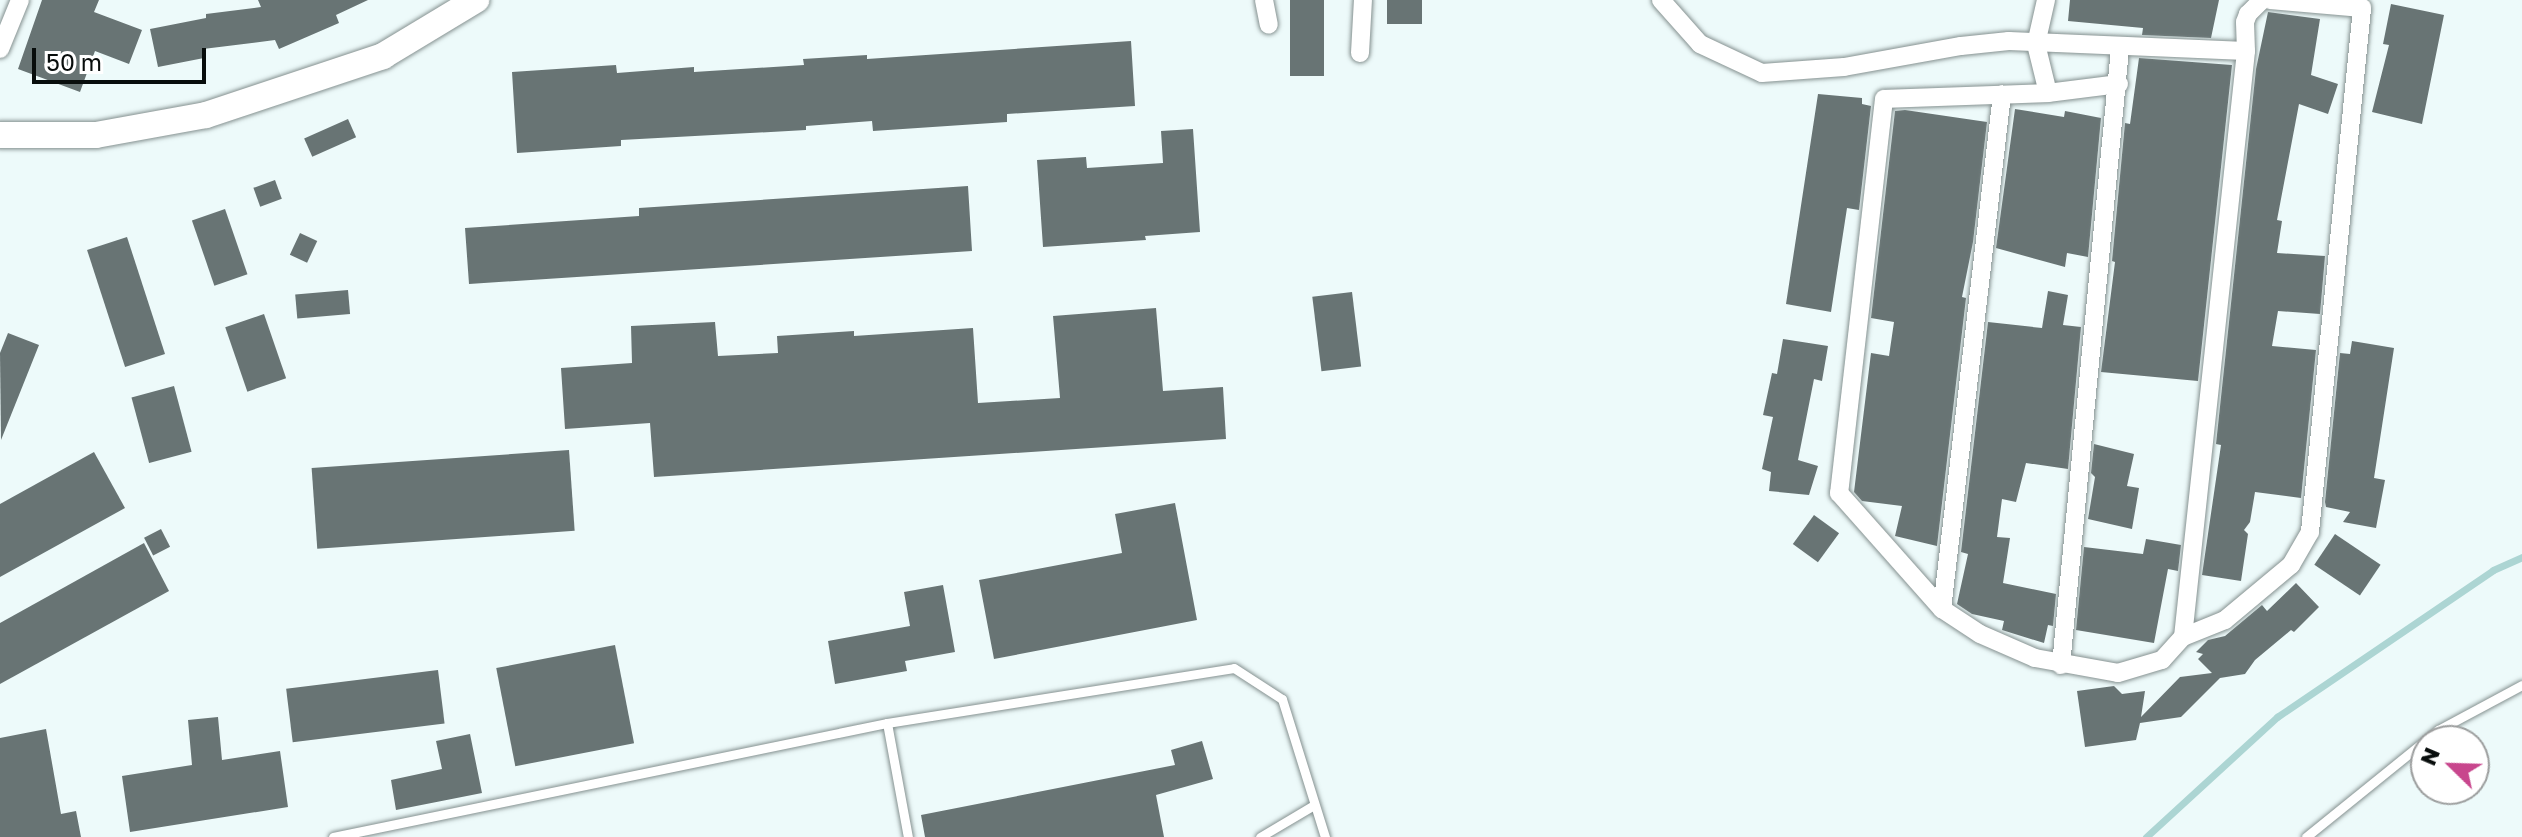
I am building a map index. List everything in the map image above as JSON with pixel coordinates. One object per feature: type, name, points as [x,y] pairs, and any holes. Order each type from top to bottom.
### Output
[{"type":"main road","points":[[0,135],[96,135],[206,115],[383,56],[476,0]]},
{"type":"street","points":[[0,49],[20,0]]},
{"type":"street","points":[[1264,0],[1269,25]]},
{"type":"street","points":[[1360,53],[1363,0]]},
{"type":"street","points":[[1661,0],[1700,44],[1762,73],[1844,67],[1961,46],[2009,41],[2120,49],[2246,51]]},
{"type":"street","points":[[2046,0],[2036,44],[2048,93]]},
{"type":"street","points":[[2183,637],[2248,14],[2262,0]]},
{"type":"street","points":[[2119,84],[2048,93],[1884,99],[1839,493],[1942,609],[1980,634],[2035,658],[2118,673],[2162,660],[2183,637],[2225,620],[2291,565],[2310,532],[2362,8],[2270,0]]},
{"type":"street","points":[[2061,665],[2120,49]]},
{"type":"street","points":[[1942,609],[2002,94]]},
{"type":"lane","points":[[333,837],[887,723],[1234,668],[1282,699],[1325,837]]},
{"type":"lane","points":[[2306,837],[2438,730],[2522,685]]},
{"type":"lane","points":[[887,723],[908,837]]},
{"type":"lane","points":[[1260,837],[1314,805]]},
{"type":"building","points":[[42,0],[99,0],[94,12],[142,30],[129,64],[95,51],[80,92],[18,69]]},
{"type":"building","points":[[258,0],[368,0],[336,15],[339,23],[279,49],[275,40],[203,49],[204,58],[158,67],[150,29],[206,18],[206,14],[261,7]]},
{"type":"building","points":[[1290,0],[1324,0],[1324,76],[1290,76]]},
{"type":"building","points":[[1387,0],[1422,0],[1422,24],[1387,24]]},
{"type":"building","points":[[2070,0],[2219,0],[2211,38],[2142,35],[2143,28],[2068,21]]},
{"type":"building","points":[[2391,4],[2444,15],[2422,124],[2372,112],[2389,45],[2383,44]]},
{"type":"building","points":[[2268,12],[2320,19],[2311,75],[2338,84],[2328,114],[2299,104],[2277,220],[2282,221],[2277,253],[2325,256],[2320,314],[2278,311],[2272,346],[2316,350],[2301,498],[2255,492],[2250,522],[2244,530],[2248,534],[2241,581],[2202,575],[2221,445],[2216,444],[2256,69]]},
{"type":"building","points":[[1131,41],[1135,106],[1007,114],[1007,122],[873,131],[872,121],[806,126],[806,130],[621,140],[621,146],[517,153],[512,72],[616,65],[617,73],[694,67],[694,72],[804,65],[803,59],[867,55],[867,59]]},
{"type":"building","points":[[2139,58],[2232,65],[2198,381],[2101,372],[2115,262],[2112,261],[2125,123],[2130,124]]},
{"type":"building","points":[[1818,94],[1862,98],[1862,104],[1871,106],[1859,210],[1847,208],[1831,312],[1786,304]]},
{"type":"building","points":[[2015,109],[2064,117],[2065,111],[2101,118],[2088,257],[2067,253],[2065,267],[1996,248]]},
{"type":"building","points":[[1895,111],[1987,122],[1973,242],[1962,297],[1966,298],[1937,546],[1895,536],[1902,506],[1862,501],[1854,492],[1871,353],[1889,356],[1894,322],[1871,318]]},
{"type":"building","points":[[348,119],[356,137],[312,157],[304,139]]},
{"type":"building","points":[[1193,129],[1200,232],[1145,236],[1146,240],[1043,247],[1037,160],[1086,157],[1087,168],[1163,163],[1161,131]]},
{"type":"building","points":[[275,180],[282,199],[260,207],[253,188]]},
{"type":"building","points":[[968,186],[972,251],[469,284],[465,228],[639,216],[639,208]]},
{"type":"building","points":[[225,209],[247,274],[214,286],[192,220]]},
{"type":"building","points":[[300,233],[317,241],[307,263],[290,255]]},
{"type":"building","points":[[127,237],[165,354],[125,367],[87,250]]},
{"type":"building","points":[[348,290],[350,314],[297,319],[295,295]]},
{"type":"building","points":[[2048,291],[2068,295],[2063,325],[2081,327],[2068,469],[2026,463],[2016,502],[2002,499],[1997,537],[2010,538],[2003,583],[2056,594],[2053,626],[2048,625],[2044,643],[2002,630],[2004,621],[1972,614],[1957,604],[1968,554],[1961,552],[1988,322],[2042,328]]},
{"type":"building","points":[[1352,292],[1361,366],[1321,371],[1312,297]]},
{"type":"building","points":[[1156,308],[1163,391],[1223,387],[1226,439],[654,477],[650,423],[565,429],[561,368],[632,363],[631,326],[715,322],[718,356],[778,353],[777,336],[854,331],[854,336],[973,328],[978,403],[1060,398],[1053,316]]},
{"type":"building","points":[[264,314],[286,378],[247,392],[225,327]]},
{"type":"building","points":[[8,333],[39,345],[1,440],[0,353]]},
{"type":"building","points":[[1783,339],[1828,346],[1822,381],[1814,379],[1798,460],[1818,466],[1809,495],[1769,491],[1771,472],[1762,469],[1773,417],[1763,415],[1772,373],[1777,374]]},
{"type":"building","points":[[2352,341],[2394,348],[2374,478],[2385,480],[2376,528],[2343,522],[2350,512],[2326,507],[2325,502],[2340,353],[2350,354]]},
{"type":"building","points":[[174,386],[192,452],[149,463],[131,397]]},
{"type":"building","points":[[2094,444],[2134,454],[2127,486],[2139,488],[2132,529],[2088,519],[2095,477],[2091,473]]},
{"type":"building","points":[[569,450],[575,531],[317,549],[312,468]]},
{"type":"building","points":[[94,452],[125,508],[0,577],[0,504]]},
{"type":"building","points":[[1175,503],[1197,620],[994,659],[979,580],[1122,553],[1115,514]]},
{"type":"building","points":[[1814,515],[1839,533],[1818,562],[1793,544]]},
{"type":"building","points":[[161,529],[170,547],[153,555],[144,538]]},
{"type":"building","points":[[2335,534],[2381,565],[2360,595],[2314,565]]},
{"type":"building","points":[[2146,539],[2181,545],[2178,571],[2168,569],[2154,643],[2076,630],[2084,547],[2143,554]]},
{"type":"building","points":[[144,543],[169,591],[0,684],[0,623]]},
{"type":"building","points":[[2296,583],[2319,607],[2294,632],[2291,630],[2255,660],[2245,674],[2220,678],[2181,717],[2140,723],[2136,740],[2085,747],[2077,691],[2114,686],[2122,694],[2145,691],[2141,717],[2180,677],[2212,673],[2198,659],[2203,654],[2196,652],[2208,640],[2225,636],[2262,605],[2267,611]]},
{"type":"building","points":[[943,585],[955,652],[905,661],[907,671],[835,684],[828,641],[910,626],[904,592]]},
{"type":"building","points":[[615,645],[634,743],[515,766],[496,668]]},
{"type":"building","points":[[438,670],[445,724],[293,742],[286,689]]},
{"type":"building","points":[[218,717],[222,760],[280,751],[288,807],[130,832],[122,776],[192,765],[188,720]]},
{"type":"building","points":[[46,729],[61,814],[76,811],[81,837],[0,837],[0,738]]},
{"type":"building","points":[[470,734],[482,793],[396,810],[391,780],[442,769],[436,741]]},
{"type":"building","points":[[1202,741],[1213,779],[1156,795],[1164,837],[925,837],[921,815],[1175,765],[1171,750]]},
{"type":"waterway","points":[[2146,837],[2277,717],[2493,570],[2522,557]]}]
